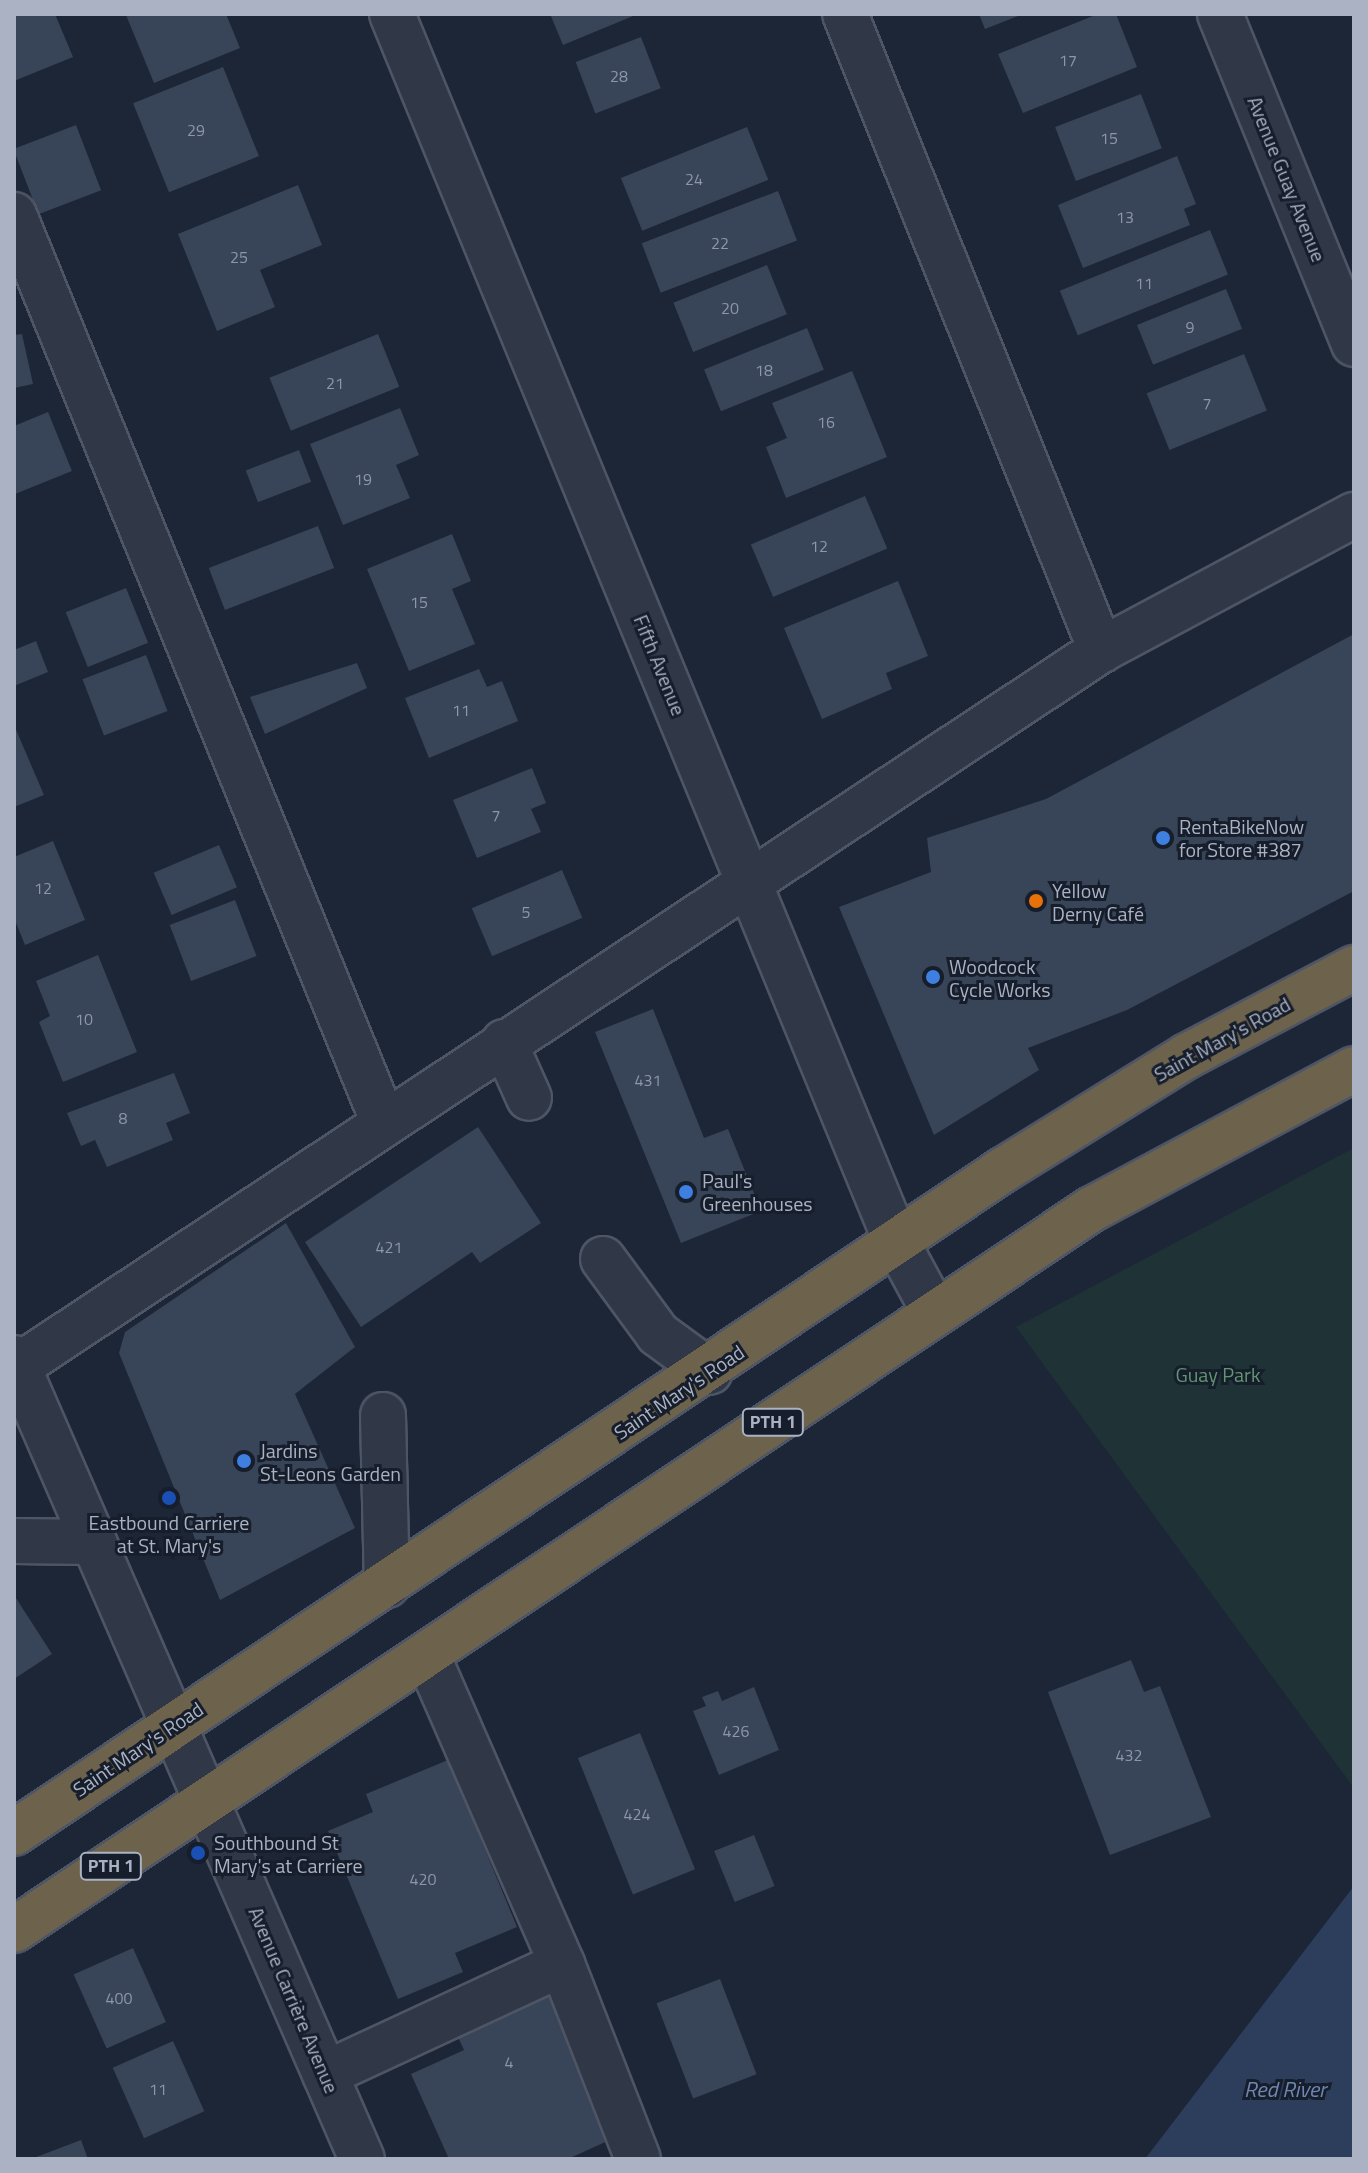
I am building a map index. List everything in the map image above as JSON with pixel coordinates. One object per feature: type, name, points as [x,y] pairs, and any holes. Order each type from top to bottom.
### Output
[{"type":"highway","name":"Saint Mary's Road","points":[[14,1833],[710,1372],[896,1241],[1125,1093],[1354,968]]},
{"type":"highway","name":"PTH 1","points":[[14,1930],[935,1313],[1133,1185],[1354,1069]]},
{"type":"street","name":"Fifth Avenue","points":[[392,14],[896,1241],[935,1313]]},
{"type":"street","points":[[845,14],[1101,650]]},
{"type":"street","name":"Avenue Guay Avenue","points":[[1220,14],[1354,344]]},
{"type":"street","points":[[14,215],[384,1123]]},
{"type":"street","points":[[16,1363],[384,1123],[748,879],[1101,650],[1354,515]]},
{"type":"street","points":[[504,1042],[529,1098]]},
{"type":"street","points":[[603,1259],[658,1334],[710,1372]]},
{"type":"street","name":"Avenue Carrière Avenue","points":[[16,1363],[362,2159]]},
{"type":"street","points":[[383,1415],[387,1585]]},
{"type":"street","points":[[14,1541],[94,1542]]},
{"type":"street","points":[[427,1655],[562,1964],[638,2159]]},
{"type":"street","points":[[325,2074],[562,1964]]},
{"type":"green space","name":"Guay Park","points":[[1354,1148],[1354,1788],[1016,1327]]},
{"type":"water","name":"Red River","points":[[1354,1886],[1354,2159],[1145,2159]]},
{"type":"building","points":[[14,14],[55,14],[73,57],[14,81]]},
{"type":"building","points":[[226,14],[240,48],[154,83],[126,15]]},
{"type":"building","points":[[550,14],[638,14],[563,45]]},
{"type":"building","points":[[979,14],[1023,14],[985,29]]},
{"type":"building","points":[[1098,14],[1116,14],[1137,67],[1023,113],[998,54]]},
{"type":"building","points":[[641,37],[661,88],[595,113],[576,62]]},
{"type":"building","points":[[223,67],[259,156],[169,192],[133,103]]},
{"type":"building","points":[[1141,94],[1162,148],[1076,181],[1055,127]]},
{"type":"building","points":[[76,125],[101,190],[39,214],[14,149]]},
{"type":"building","points":[[747,127],[768,180],[642,231],[621,178]]},
{"type":"building","points":[[1177,156],[1196,204],[1184,209],[1190,225],[1083,268],[1058,205]]},
{"type":"building","points":[[298,185],[322,245],[260,270],[275,307],[217,331],[178,234]]},
{"type":"building","points":[[778,191],[797,240],[661,293],[642,243]]},
{"type":"building","points":[[1210,230],[1228,275],[1078,335],[1060,291]]},
{"type":"building","points":[[767,265],[787,314],[693,352],[673,303]]},
{"type":"building","points":[[1226,289],[1242,329],[1153,365],[1137,325]]},
{"type":"building","points":[[807,328],[824,370],[721,411],[704,370]]},
{"type":"building","points":[[22,334],[33,384],[14,388],[14,335]]},
{"type":"building","points":[[378,334],[399,387],[291,431],[270,378]]},
{"type":"building","points":[[1244,354],[1267,411],[1169,450],[1147,393]]},
{"type":"building","points":[[852,371],[887,457],[786,498],[766,447],[787,438],[772,403]]},
{"type":"building","points":[[400,408],[419,455],[396,465],[410,498],[343,525],[310,444]]},
{"type":"building","points":[[48,412],[72,471],[15,494],[14,426]]},
{"type":"building","points":[[299,450],[311,482],[258,502],[246,470]]},
{"type":"building","points":[[865,496],[887,548],[773,597],[751,544]]},
{"type":"building","points":[[318,526],[334,568],[225,610],[209,568]]},
{"type":"building","points":[[452,534],[471,581],[452,589],[475,644],[409,671],[367,569]]},
{"type":"building","points":[[898,581],[928,656],[886,673],[892,689],[822,719],[784,628]]},
{"type":"building","points":[[126,588],[148,643],[88,667],[66,612]]},
{"type":"building","points":[[1354,634],[1354,891],[1127,1010],[1028,1048],[1039,1070],[934,1135],[839,907],[931,872],[927,838],[1046,799]]},
{"type":"building","points":[[36,641],[48,672],[14,686],[14,650]]},
{"type":"building","points":[[146,655],[168,711],[104,735],[83,679]]},
{"type":"building","points":[[357,663],[367,688],[265,734],[250,697]]},
{"type":"building","points":[[479,669],[487,687],[502,681],[518,721],[429,758],[405,698]]},
{"type":"building","points":[[14,725],[44,795],[14,807]]},
{"type":"building","points":[[532,768],[546,803],[531,809],[541,832],[477,858],[453,800]]},
{"type":"building","points":[[53,841],[85,920],[25,945],[14,918],[14,857]]},
{"type":"building","points":[[219,845],[237,887],[172,915],[154,873]]},
{"type":"building","points":[[562,870],[582,918],[492,956],[472,908]]},
{"type":"building","points":[[235,900],[257,956],[191,981],[170,925]]},
{"type":"building","points":[[98,955],[137,1052],[63,1082],[39,1022],[50,1016],[36,981]]},
{"type":"building","points":[[653,1009],[704,1138],[728,1129],[761,1211],[681,1243],[595,1032]]},
{"type":"building","points":[[174,1073],[190,1113],[166,1123],[173,1140],[107,1167],[95,1140],[81,1146],[67,1113]]},
{"type":"building","points":[[478,1127],[541,1223],[480,1263],[472,1252],[361,1327],[305,1242]]},
{"type":"building","name":"Jardins St-Leons Garden","points":[[286,1223],[355,1347],[295,1394],[355,1528],[220,1600],[119,1353],[125,1332]]},
{"type":"building","points":[[14,1595],[52,1654],[14,1679]]},
{"type":"building","points":[[1131,1660],[1144,1692],[1160,1686],[1211,1817],[1110,1855],[1048,1692]]},
{"type":"building","points":[[754,1687],[779,1750],[719,1775],[693,1711],[706,1706],[702,1697],[718,1691],[722,1701]]},
{"type":"building","points":[[640,1733],[695,1869],[633,1894],[578,1758]]},
{"type":"building","points":[[448,1760],[517,1927],[455,1953],[463,1972],[398,1999],[328,1831],[373,1812],[366,1794]]},
{"type":"building","points":[[754,1835],[775,1886],[735,1902],[714,1851]]},
{"type":"building","points":[[133,1948],[166,2022],[107,2048],[74,1974]]},
{"type":"building","points":[[720,1979],[757,2074],[693,2099],[657,2003]]},
{"type":"building","points":[[547,1989],[614,2138],[568,2159],[449,2159],[411,2074],[464,2050],[455,2031]]},
{"type":"building","points":[[173,2041],[204,2111],[144,2138],[113,2068]]},
{"type":"building","points":[[81,2140],[88,2159],[31,2159]]},
{"type":"place","name":"RentaBikeNow for Store #387","points":[[1163,838]]},
{"type":"place","name":"Yellow Derny Café","points":[[1036,901]]},
{"type":"place","name":"Woodcock Cycle Works","points":[[933,977]]},
{"type":"place","name":"Paul's Greenhouses","points":[[686,1192]]},
{"type":"place","name":"Jardins St-Leons Garden","points":[[244,1461]]},
{"type":"place","name":"Eastbound Carriere at St. Mary's","points":[[169,1498]]},
{"type":"place","name":"Southbound St Mary's at Carriere","points":[[198,1853]]}]
